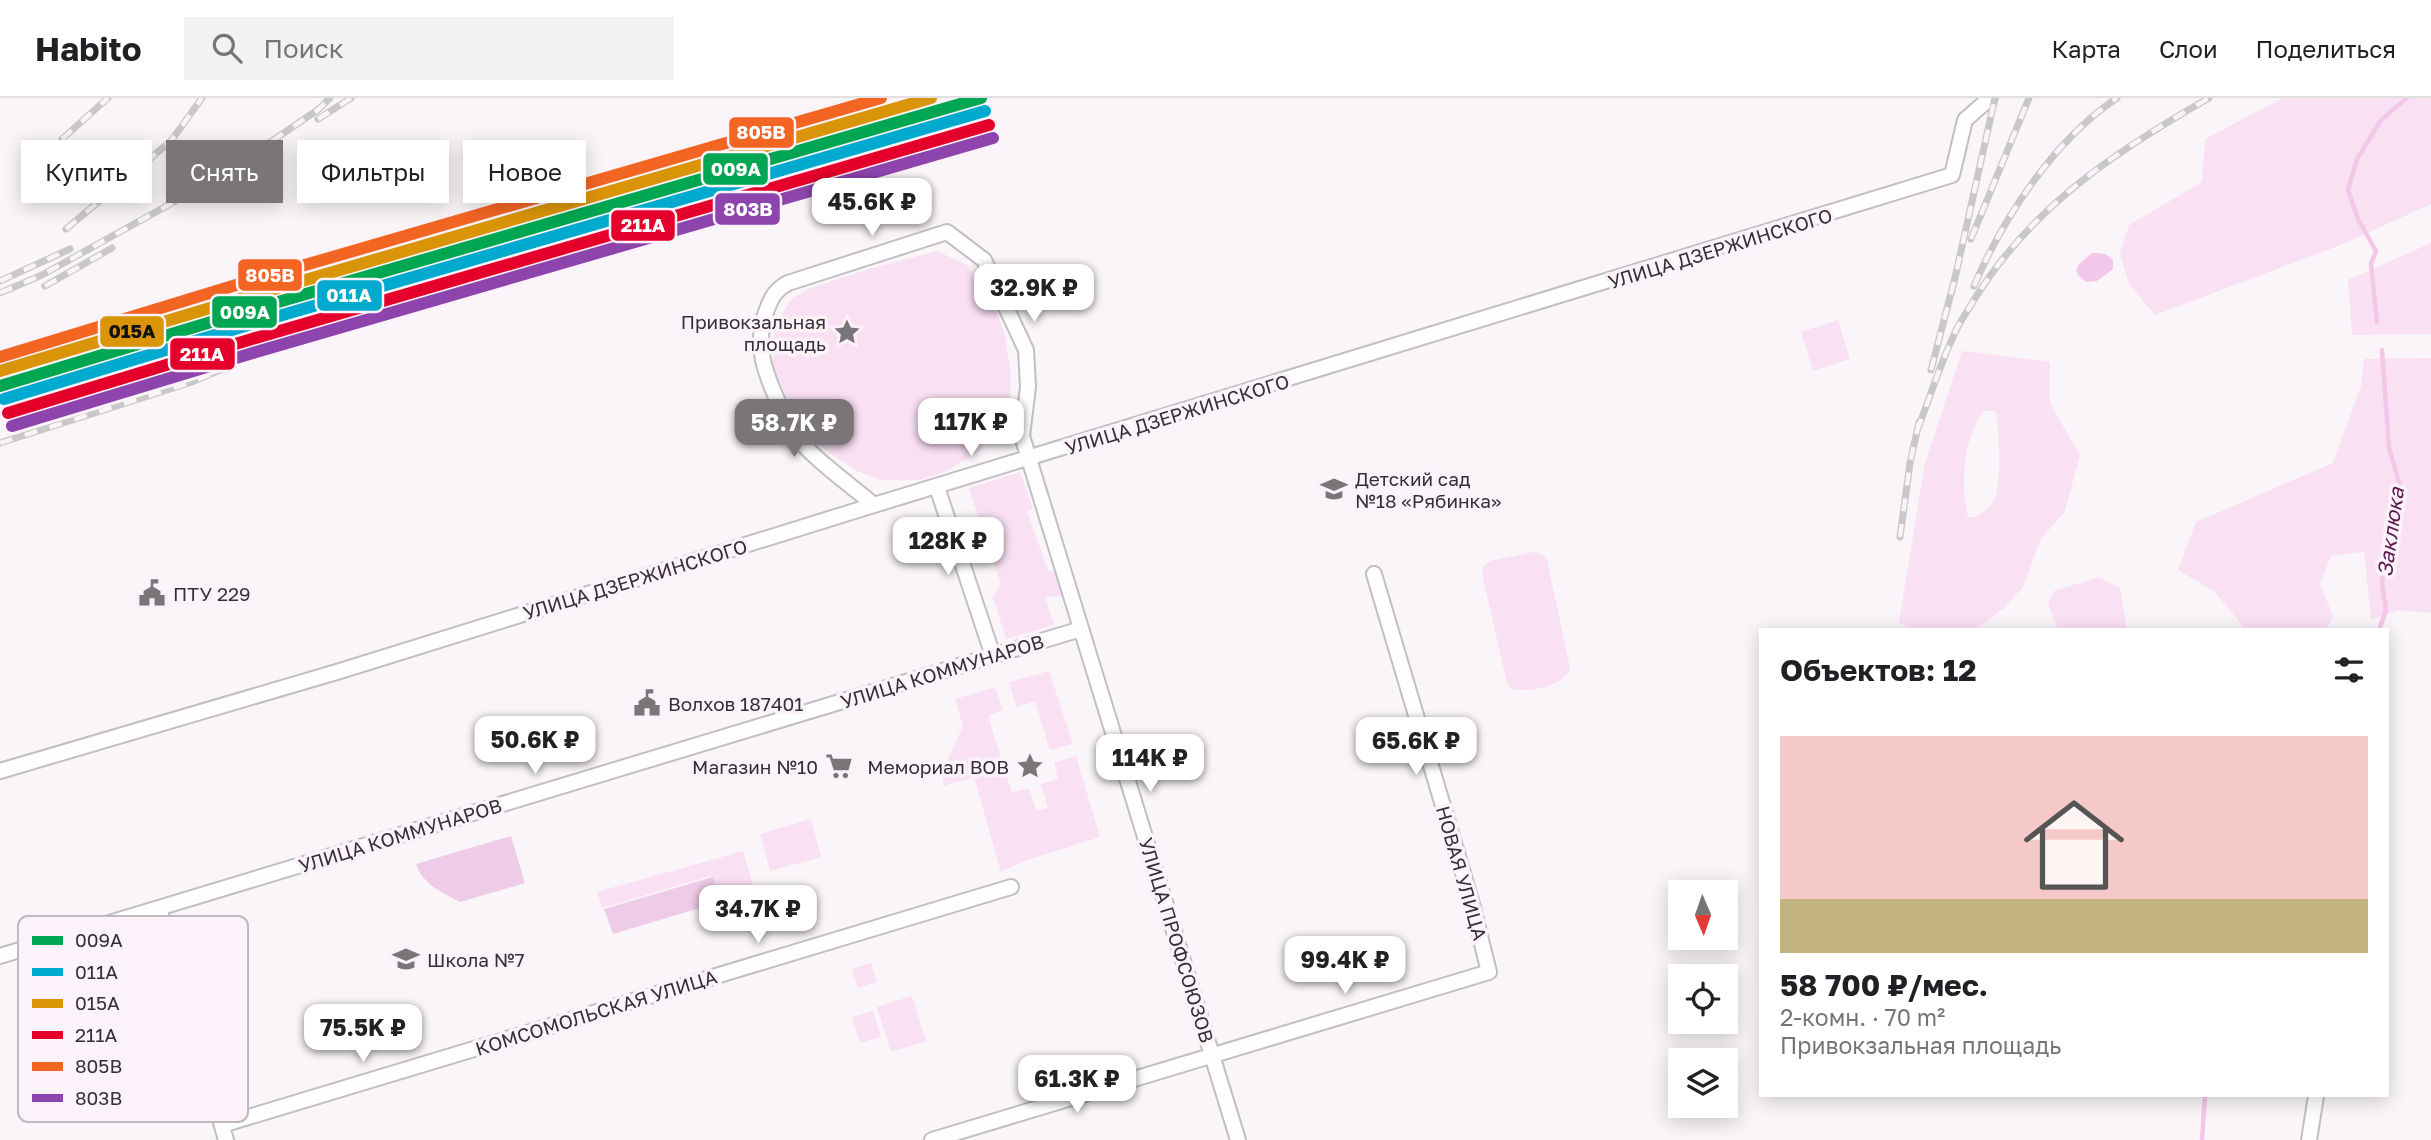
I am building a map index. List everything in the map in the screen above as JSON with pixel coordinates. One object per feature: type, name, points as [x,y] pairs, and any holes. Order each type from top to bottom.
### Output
[{"type":"street","name":"УЛИЦА ДЗЕРЖИНСКОГО","points":[[0,771],[354,667],[1952,175],[1965,120],[1990,98]]},
{"type":"street","points":[[874,505],[794,434],[764,373],[760,349],[761,326],[771,297],[779,288],[947,232],[984,260],[1026,350],[1028,387],[1022,436],[1028,459]]},
{"type":"street","name":"УЛИЦА ПРОФСОЮЗОВ","points":[[1028,459],[1238,1140]]},
{"type":"street","points":[[937,487],[993,656]]},
{"type":"street","name":"НОВАЯ УЛИЦА","points":[[1212,1056],[1489,972],[1471,900],[1374,574]]},
{"type":"street","name":"УЛИЦА КОММУНАРОВ","points":[[132,916],[1081,629]]},
{"type":"street","name":"КОМСОМОЛЬСКАЯ УЛИЦА","points":[[248,1117],[1011,887]]},
{"type":"street","points":[[159,908],[161,916]]},
{"type":"street","name":"УЛИЦА КОММУНАРОВ","points":[[0,956],[18,951]]},
{"type":"street","points":[[932,1140],[1212,1056]]},
{"type":"street","points":[[2309,1140],[2316,1097]]},
{"type":"street","points":[[221,1122],[226,1140]]},
{"type":"street","name":"КОМСОМОЛЬСКАЯ УЛИЦА","points":[[222,1125],[232,1122]]},
{"type":"shaded area","points":[[2283,98],[2431,98],[2431,204],[2343,244],[2155,315],[2129,284],[2120,253],[2129,225],[2202,182],[2205,139]]},
{"type":"shaded area","points":[[2431,243],[2431,334],[2352,335],[2348,280]]},
{"type":"shaded area","points":[[937,251],[967,265],[993,303],[1005,335],[1011,375],[1010,396],[979,451],[947,471],[920,480],[882,480],[859,472],[829,453],[809,435],[787,400],[773,364],[775,333],[783,312],[793,298],[811,288]]},
{"type":"shaded area","points":[[2092,253],[2104,254],[2113,260],[2113,269],[2097,281],[2086,282],[2076,270]]},
{"type":"shaded area","points":[[1838,320],[1850,359],[1813,371],[1801,332]]},
{"type":"shaded area","points":[[1962,351],[2050,362],[2050,403],[2080,456],[2064,513],[2041,538],[2023,587],[2005,607],[1978,628],[1907,628],[1899,622],[1925,463]],"holes":[[[1984,411],[1996,411],[1998,485],[1995,496],[1987,510],[1975,517],[1968,517],[1964,490],[1965,462],[1972,434]]]},
{"type":"shaded area","points":[[2431,358],[2431,613],[2398,610],[2371,620],[2364,552],[2331,556],[2320,583],[2333,617],[2327,628],[2244,628],[2215,592],[2178,570],[2196,522],[2333,463],[2361,386],[2364,359]]},
{"type":"shaded area","points":[[1020,472],[1033,508],[1027,511],[1048,571],[1057,570],[1063,596],[1045,597],[1054,625],[1006,639],[993,597],[1001,584],[969,488]]},
{"type":"shaded area","points":[[1534,552],[1542,554],[1547,560],[1570,668],[1561,680],[1554,684],[1529,690],[1513,690],[1507,683],[1482,574],[1483,567],[1490,561]]},
{"type":"shaded area","points":[[2099,577],[2120,588],[2127,628],[2057,628],[2048,603],[2054,591]]},
{"type":"shaded area","points":[[1049,671],[1073,744],[1050,750],[1035,701],[1016,707],[1009,682]]},
{"type":"shaded area","points":[[995,687],[1003,710],[988,716],[1012,793],[1029,788],[1036,811],[1048,808],[1041,784],[1058,779],[1054,763],[1076,756],[1100,837],[1024,861],[1001,872],[974,777],[943,786],[943,770],[963,726],[955,699]]},
{"type":"shaded area","points":[[811,819],[821,857],[770,871],[760,834]]},
{"type":"shaded area","points":[[511,836],[525,883],[460,902],[428,883],[416,864]]},
{"type":"shaded area","points":[[743,851],[753,885],[737,889],[717,901],[710,876],[602,908],[597,892]]},
{"type":"shaded area","points":[[713,877],[720,902],[613,934],[604,909]]},
{"type":"shaded area","points":[[871,963],[877,982],[858,988],[852,969]]},
{"type":"shaded area","points":[[912,996],[926,1041],[891,1052],[877,1007]]},
{"type":"shaded area","points":[[873,1011],[881,1037],[860,1043],[852,1017]]},
{"type":"waterway","name":"Заклюка","points":[[2377,322],[2371,264],[2376,251],[2358,219],[2348,190],[2357,159],[2381,120],[2407,98]]},
{"type":"waterway","name":"Заклюка","points":[[2380,628],[2386,610],[2382,583],[2386,550],[2400,485],[2389,448],[2382,350]]},
{"type":"waterway","name":"Заклюка","points":[[2202,1140],[2205,1097]]},
{"type":"railway","points":[[62,139],[108,98]]},
{"type":"railway","points":[[66,229],[171,141],[202,98]]},
{"type":"railway","points":[[0,293],[42,275],[219,177],[319,109],[330,98]]},
{"type":"railway","points":[[318,119],[351,98]]},
{"type":"railway","points":[[1931,370],[1955,278],[1995,98]]},
{"type":"railway","points":[[1971,239],[2029,98]]},
{"type":"railway","points":[[1974,286],[2000,234],[2033,182],[2072,136],[2117,98]]},
{"type":"railway","points":[[1917,431],[1957,327],[1997,267],[2022,237],[2078,184],[2141,139],[2209,98]]},
{"type":"railway","points":[[45,286],[112,248]]},
{"type":"railway","points":[[0,281],[70,249]]},
{"type":"railway","points":[[0,443],[189,383],[344,319]]},
{"type":"railway","points":[[1900,537],[1910,463],[1919,422]]},
{"type":"transit line","name":"805В","points":[[0,357],[236,285],[881,98]]},
{"type":"transit line","name":"015А","points":[[0,371],[931,98]]},
{"type":"transit line","name":"009А","points":[[0,386],[244,312],[981,98]]},
{"type":"transit line","name":"011А","points":[[4,399],[248,325],[985,111]]},
{"type":"transit line","name":"211А","points":[[8,413],[252,339],[989,125]]},
{"type":"transit line","name":"803В","points":[[12,426],[256,352],[993,138]]},
{"type":"place","name":"Привокзальная площадь","points":[[847,332]]},
{"type":"place","name":"Детский сад №18 «Рябинка»","points":[[1334,489]]},
{"type":"place","name":"ПТУ 229","points":[[152,593]]},
{"type":"place","name":"Волхов 187401","points":[[647,703]]},
{"type":"place","name":"Магазин №10","points":[[839,766]]},
{"type":"place","name":"Мемориал ВОВ","points":[[1030,766]]},
{"type":"place","name":"Школа №7","points":[[406,959]]}]
